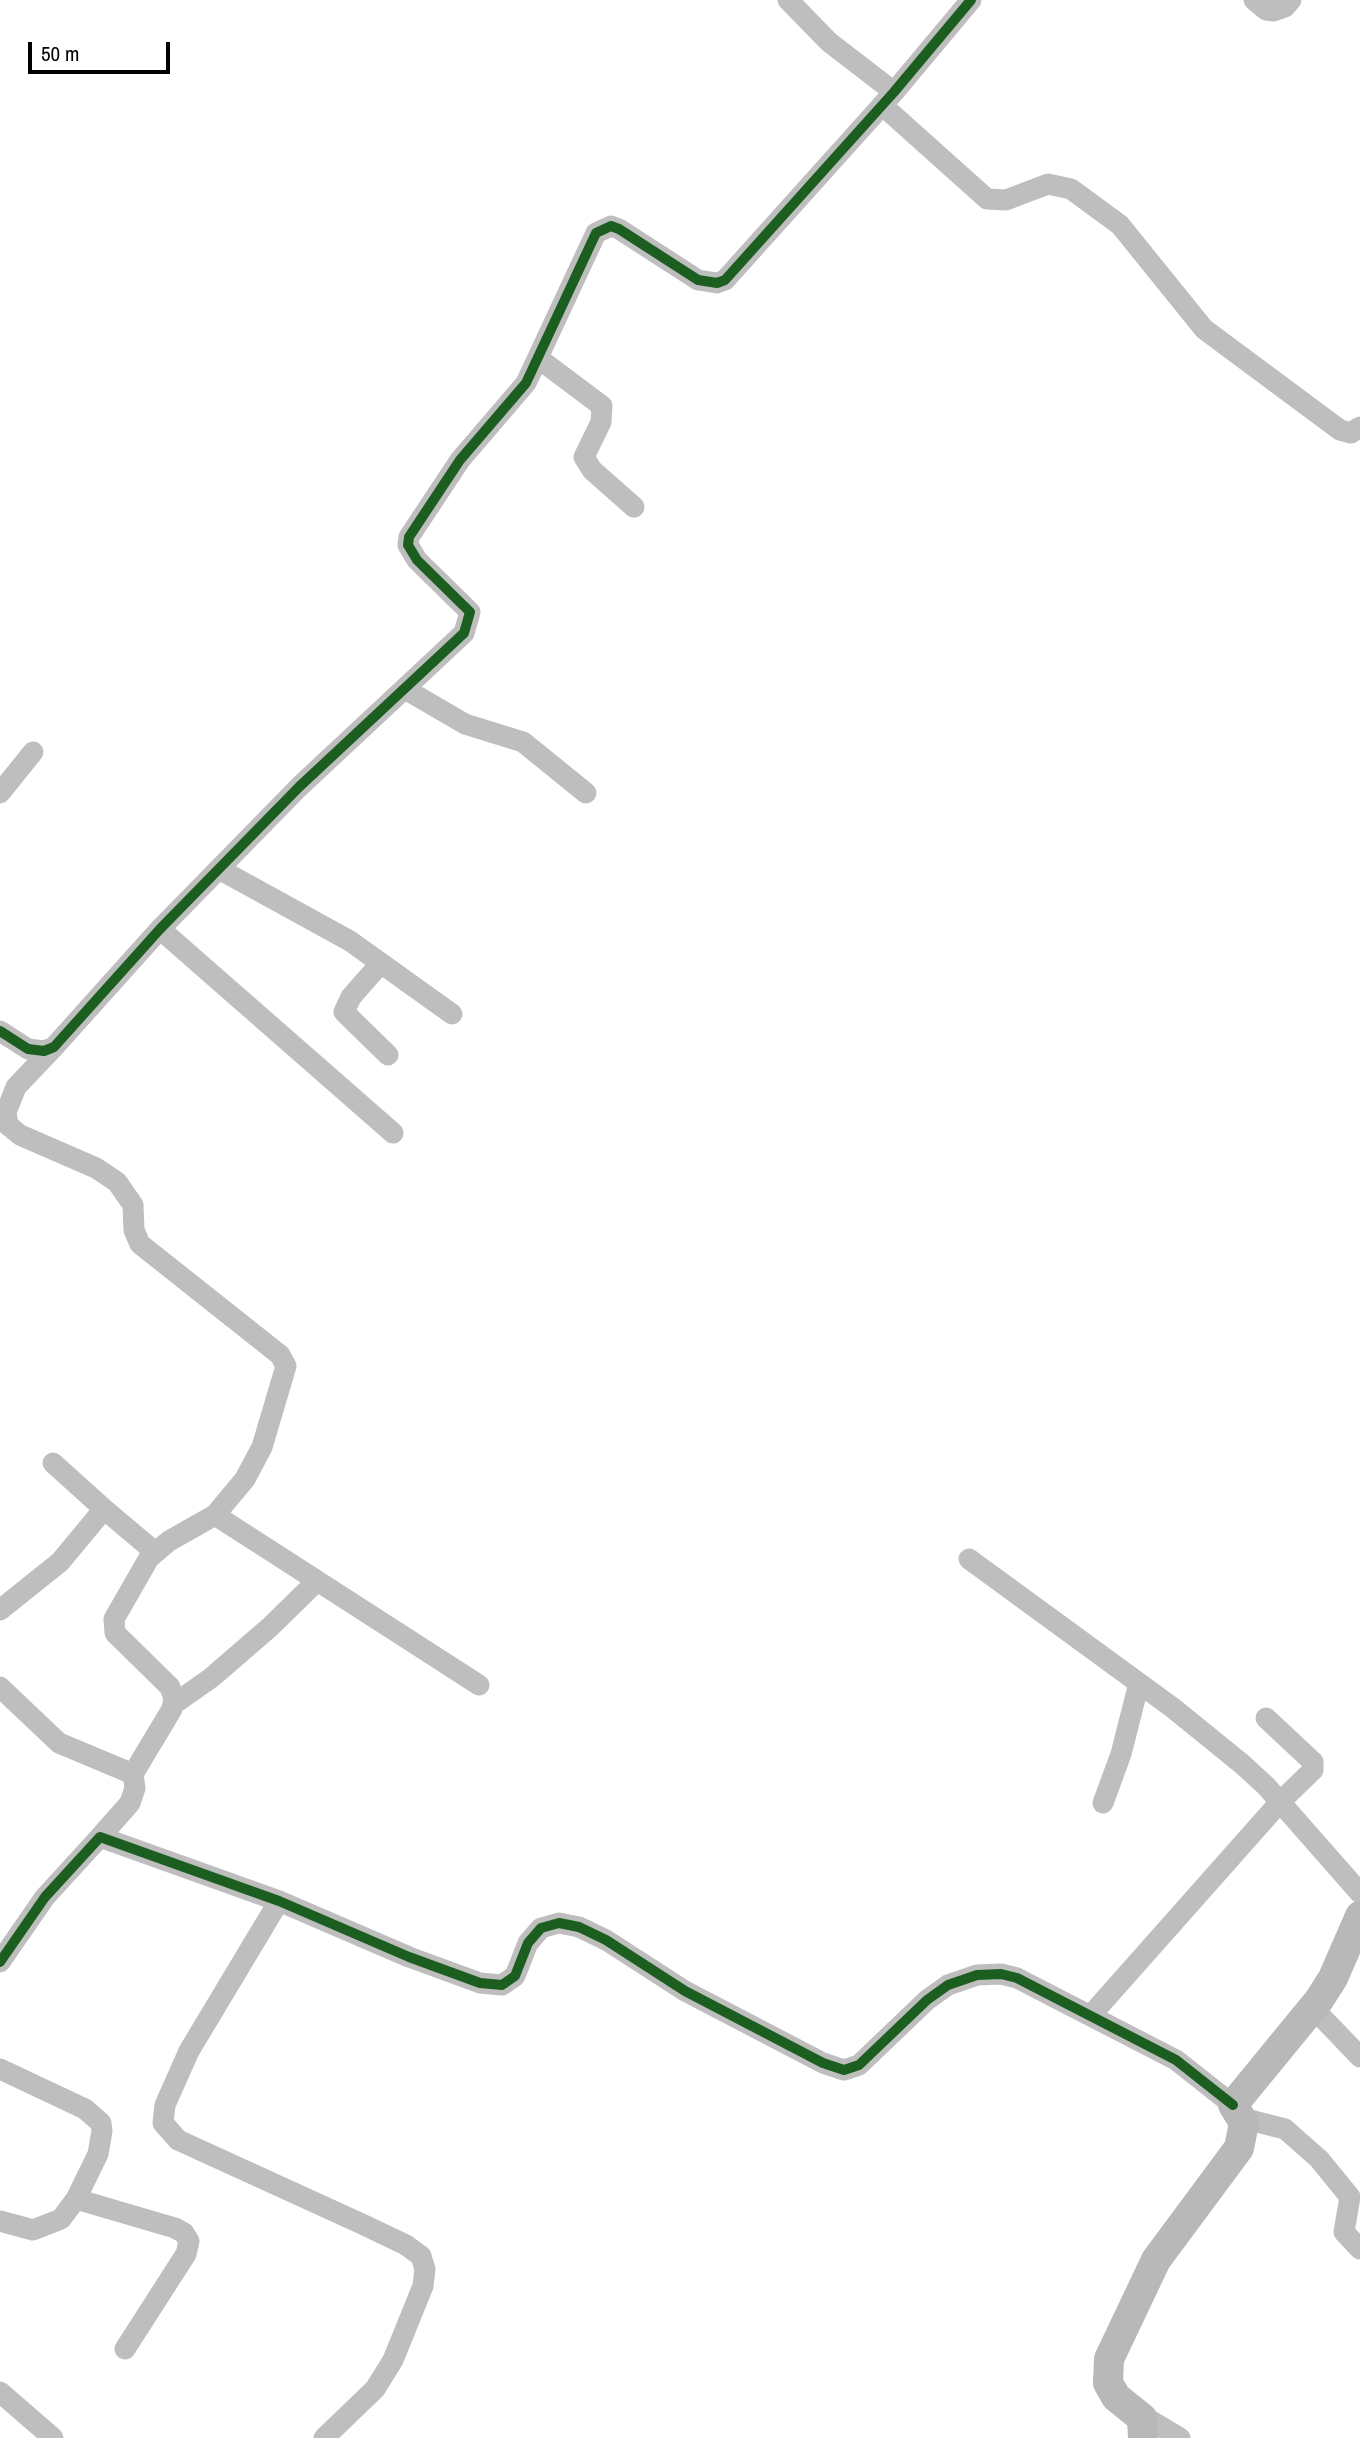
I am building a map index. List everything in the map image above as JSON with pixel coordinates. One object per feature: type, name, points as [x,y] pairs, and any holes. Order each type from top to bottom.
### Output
[{"type":"street","points":[[788,0],[986,199],[1006,200],[1048,184],[1071,189],[1120,225],[1204,329],[1340,430],[1351,433],[1360,427]]},
{"type":"street","points":[[174,1704],[170,1687],[112,1629],[114,1619],[140,1571],[155,1552],[215,1515],[239,1489],[257,1458],[281,1387],[285,1360],[140,1244],[134,1230],[132,1205],[117,1182],[87,1163],[20,1135],[8,1125],[6,1112],[16,1087],[160,929],[325,761],[458,640],[471,619],[466,606],[411,552],[409,537],[460,460],[520,392],[591,239],[603,228],[611,226],[629,233],[698,280],[717,283],[725,280],[888,98],[971,0]]},
{"type":"street","points":[[1254,0],[1266,10],[1275,11],[1285,7],[1290,0]]},
{"type":"street","points":[[538,358],[602,406],[601,422],[584,457],[592,470],[634,507]]},
{"type":"street","points":[[405,689],[465,724],[523,742],[586,793]]},
{"type":"street","points":[[0,793],[13,773],[33,752]]},
{"type":"street","points":[[219,869],[335,932],[452,1014]]},
{"type":"street","points":[[160,929],[393,1133]]},
{"type":"street","points":[[380,964],[351,998],[344,1012],[388,1055]]},
{"type":"street","points":[[0,1031],[28,1049],[37,1051],[54,1047]]},
{"type":"street","points":[[53,1463],[155,1552]]},
{"type":"street","points":[[0,1610],[60,1562],[104,1509]]},
{"type":"street","points":[[215,1515],[479,1685]]},
{"type":"street","points":[[968,1559],[1206,1734],[1280,1802],[1360,1893]]},
{"type":"street","points":[[0,1962],[45,1897],[130,1803],[135,1788],[133,1774],[174,1704],[270,1627],[317,1581]]},
{"type":"street","points":[[1103,1803],[1121,1754],[1139,1683]]},
{"type":"street","points":[[0,1687],[59,1743],[133,1774]]},
{"type":"street","points":[[1092,2014],[1280,1802],[1310,1774],[1314,1766],[1266,1718]]},
{"type":"street","points":[[100,1837],[279,1902],[409,1957],[492,1986],[502,1985],[515,1976],[528,1943],[541,1928],[559,1923],[579,1927],[606,1940],[685,1991],[823,2063],[844,2070],[859,2065],[927,2000],[961,1978],[989,1974],[1017,1978],[1092,2014],[1176,2060],[1238,2111],[1285,2129],[1302,2141],[1350,2197],[1353,2207],[1344,2232],[1360,2249]]},
{"type":"street","points":[[279,1902],[189,2051],[165,2105],[163,2123],[178,2140],[406,2245],[421,2256],[425,2269],[423,2286],[393,2360],[375,2389],[324,2438]]},
{"type":"street","points":[[1180,2438],[1140,2425],[1116,2397],[1108,2383],[1109,2359],[1156,2260],[1239,2148],[1243,2134],[1238,2111],[1333,1978],[1353,1956],[1360,1916]]},
{"type":"street","points":[[1313,2008],[1360,2057]]},
{"type":"street","points":[[0,2069],[85,2109],[101,2123],[102,2141],[76,2199],[61,2219],[47,2227],[19,2228],[0,2221]]},
{"type":"street","points":[[76,2199],[175,2228],[184,2232],[189,2241],[186,2255],[125,2348]]},
{"type":"street","points":[[0,2392],[53,2438]]},
{"type":"cycle path","points":[[0,1031],[28,1049],[44,1051],[54,1047],[160,929],[299,787],[464,633],[470,612],[417,560],[408,545],[409,537],[460,460],[526,383],[596,233],[611,226],[698,280],[717,283],[725,280],[894,92],[971,0]]},
{"type":"cycle path","points":[[0,1962],[45,1897],[100,1837],[279,1901],[409,1957],[480,1983],[502,1985],[515,1976],[528,1943],[541,1928],[559,1923],[579,1927],[606,1940],[685,1991],[823,2063],[844,2070],[859,2065],[927,2000],[948,1985],[977,1975],[1001,1974],[1017,1978],[1176,2060],[1233,2105]]}]
